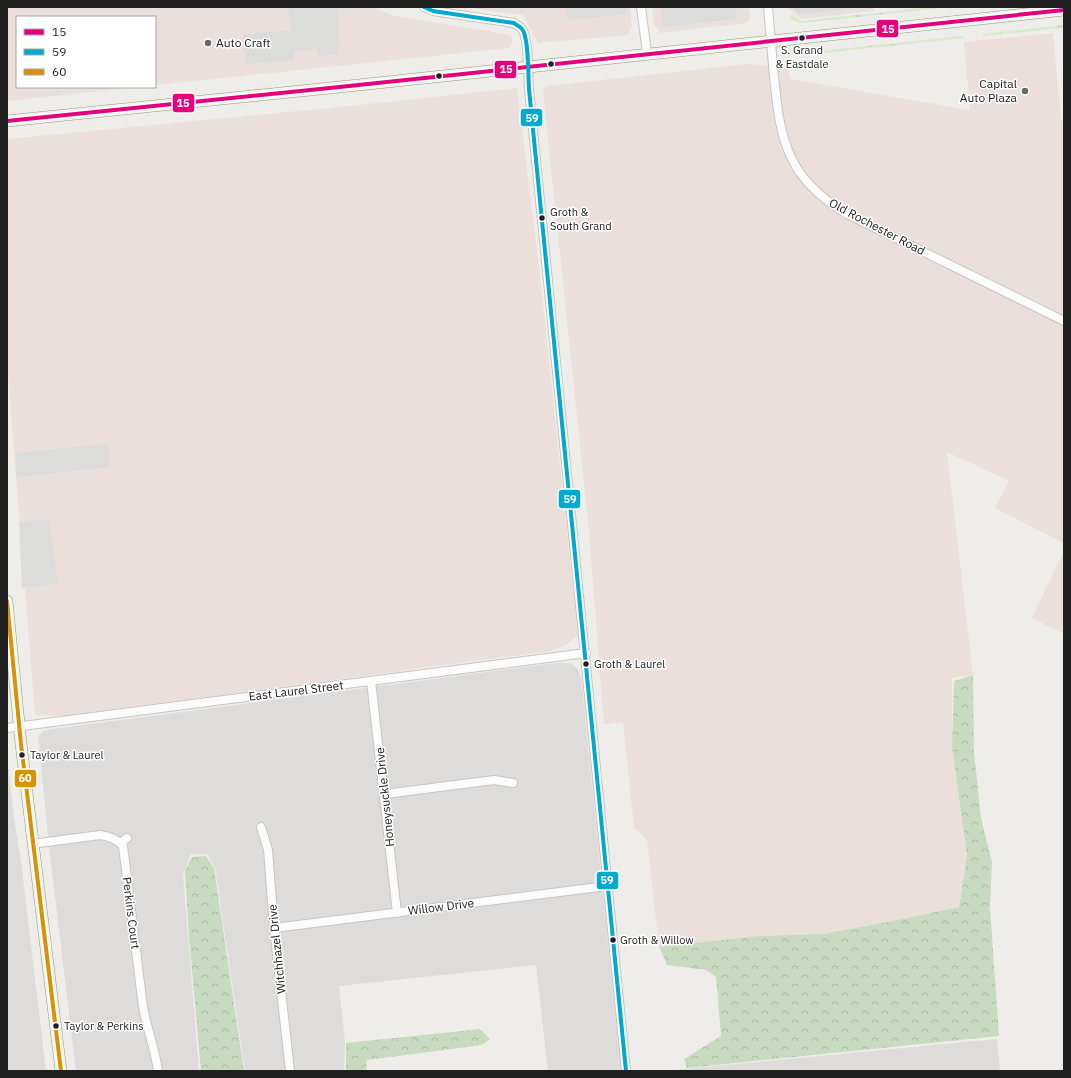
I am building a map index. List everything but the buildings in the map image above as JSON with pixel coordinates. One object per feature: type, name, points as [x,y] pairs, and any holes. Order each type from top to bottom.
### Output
[{"type":"main road","points":[[7,121],[1064,10]]},
{"type":"main road","points":[[7,601],[32,844],[60,1071]]},
{"type":"street","points":[[424,7],[433,11],[514,23],[521,27],[525,36],[626,1071]]},
{"type":"street","points":[[641,7],[647,54]]},
{"type":"street","name":"Old Rochester Road","points":[[768,7],[776,94],[782,131],[791,158],[811,187],[831,204],[847,214],[1064,321]]},
{"type":"street","name":"East Laurel Street","points":[[7,728],[586,653]]},
{"type":"street","name":"Honeysuckle Drive","points":[[371,681],[385,794],[397,913]]},
{"type":"street","points":[[385,794],[494,780],[513,783]]},
{"type":"street","name":"Witchhazel Drive","points":[[261,827],[268,850],[274,928],[290,1071]]},
{"type":"street","points":[[32,844],[100,835],[107,836],[120,843],[127,838]]},
{"type":"street","name":"Perkins Court","points":[[120,843],[123,846],[143,1007],[156,1055],[158,1071]]},
{"type":"street","name":"Willow Drive","points":[[274,928],[607,886]]},
{"type":"shaded area","points":[[7,7],[374,7],[391,15],[506,34],[511,36],[513,42],[510,48],[156,85],[156,16],[16,16],[16,88],[129,88],[7,101]]},
{"type":"shaded area","points":[[288,7],[337,7],[340,46],[337,47],[338,54],[318,56],[317,49],[294,52],[294,60],[246,64],[243,35],[291,30]]},
{"type":"shaded area","points":[[471,7],[630,7],[632,26],[628,35],[538,43],[523,15],[482,10]]},
{"type":"shaded area","points":[[566,7],[626,7],[627,14],[567,20]]},
{"type":"shaded area","points":[[652,7],[748,7],[751,18],[747,23],[660,33],[654,23]]},
{"type":"shaded area","points":[[661,7],[735,7],[736,19],[663,27]]},
{"type":"shaded area","points":[[787,7],[874,7],[874,11],[801,19]]},
{"type":"shaded area","points":[[792,7],[851,7],[843,10],[801,14],[797,13]]},
{"type":"shaded area","points":[[1053,33],[1061,120],[1064,121],[1064,543],[995,508],[1009,481],[947,452],[973,675],[952,678],[952,746],[967,856],[959,907],[824,934],[758,936],[659,947],[647,840],[634,828],[623,722],[604,724],[589,531],[543,92],[546,86],[747,64],[788,67],[790,79],[970,110],[964,42]]},
{"type":"shaded area","points":[[517,88],[539,266],[578,635],[566,645],[550,651],[58,716],[35,715],[7,363],[7,139],[340,107]]},
{"type":"shaded area","points":[[108,444],[110,467],[16,477],[16,453]]},
{"type":"shaded area","points":[[49,519],[58,583],[22,588],[19,523]]},
{"type":"shaded area","points":[[1064,551],[1064,634],[1032,618]]},
{"type":"shaded area","points":[[556,663],[570,663],[577,668],[581,676],[621,1071],[548,1071],[536,965],[339,986],[345,1042],[344,1071],[245,1071],[215,868],[207,854],[191,854],[183,874],[199,1071],[76,1071],[50,855],[38,736],[45,730]]},
{"type":"shaded area","points":[[7,754],[14,818],[21,861],[46,1071],[7,1071]]},
{"type":"shaded area","points":[[997,1039],[1000,1071],[665,1071],[683,1069]]},
{"type":"green space","points":[[932,7],[951,7],[802,23],[789,18],[792,14],[800,21]]},
{"type":"green space","points":[[1064,25],[1064,28],[982,36],[983,34]]},
{"type":"green space","points":[[961,36],[964,38],[813,54],[799,59],[794,66],[791,64],[802,57],[822,51]]},
{"type":"green space","points":[[973,675],[974,752],[981,818],[992,862],[990,907],[999,1036],[687,1068],[684,1059],[721,1036],[716,977],[706,970],[667,965],[659,947],[758,936],[824,934],[959,907],[967,856],[952,746],[954,681]]},
{"type":"green space","points":[[206,856],[214,868],[244,1071],[201,1071],[189,937],[185,871],[192,857]]},
{"type":"green space","points":[[480,1029],[490,1039],[482,1045],[367,1060],[366,1071],[346,1071],[346,1043]]},
{"type":"transit line","name":"59","points":[[424,7],[433,11],[514,23],[522,29],[526,40],[529,89],[626,1071]]},
{"type":"transit line","name":"15","points":[[7,121],[1064,10]]},
{"type":"transit line","name":"60","points":[[7,601],[21,744],[61,1071]]},
{"type":"place","name":"S. Grand & Eastdale","points":[[802,38]]},
{"type":"place","name":"Auto Craft","points":[[208,43]]},
{"type":"place","name":"Capital Auto Plaza","points":[[1025,91]]},
{"type":"place","name":"Groth & South Grand","points":[[542,218]]},
{"type":"place","name":"Groth & Laurel","points":[[586,664]]},
{"type":"place","name":"Taylor & Laurel","points":[[22,755]]},
{"type":"place","name":"Groth & Willow","points":[[613,940]]},
{"type":"place","name":"Taylor & Perkins","points":[[56,1026]]}]
